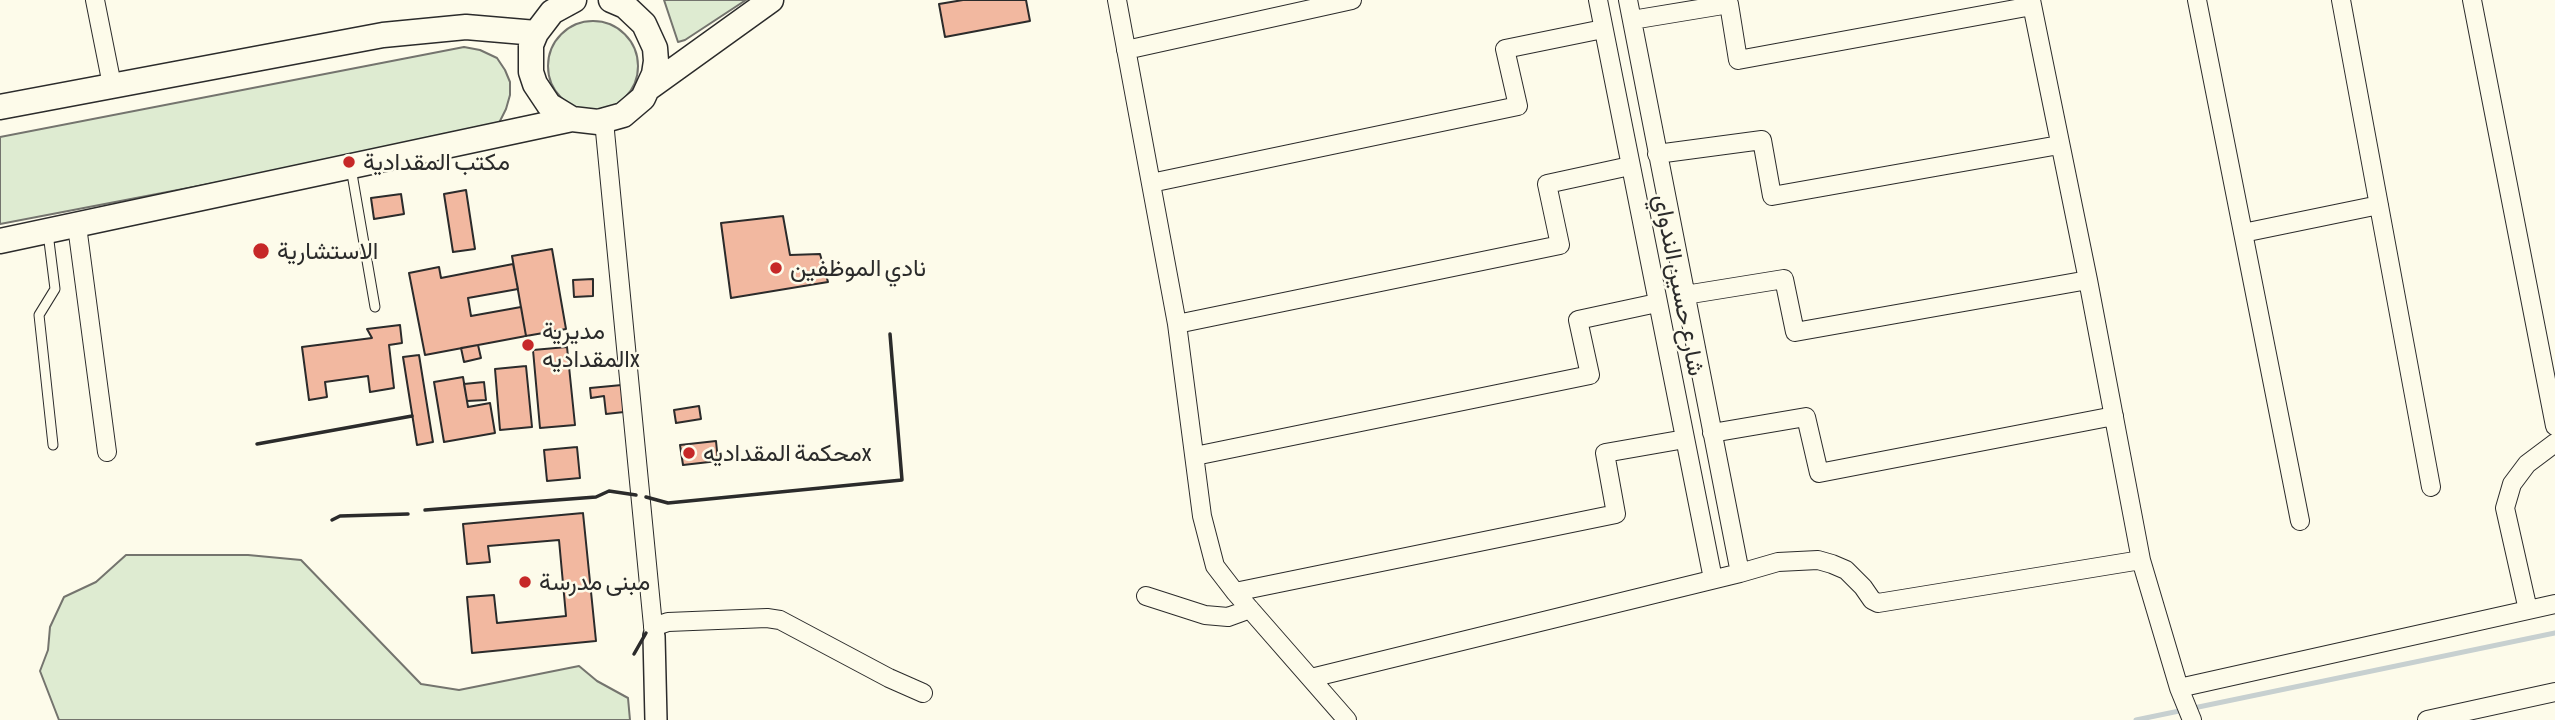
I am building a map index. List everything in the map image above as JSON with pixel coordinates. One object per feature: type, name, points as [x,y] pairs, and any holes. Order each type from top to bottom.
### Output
[{"type":"main road","points":[[574,0],[551,6],[536,33],[530,58],[535,84],[549,106],[572,119],[585,122],[604,121],[623,115],[634,107],[650,87],[771,0]]},
{"type":"main road","points":[[613,0],[636,14],[651,36],[656,61],[650,87]]},
{"type":"main road","points":[[0,107],[383,35],[466,27],[536,33]]},
{"type":"main road","points":[[0,241],[572,119]]},
{"type":"street","points":[[95,0],[112,85]]},
{"type":"street","points":[[1117,0],[1177,324],[1202,516],[1215,566],[1347,720]]},
{"type":"street","points":[[1126,50],[1352,0]]},
{"type":"street","name":"شارع حسين الندواي","points":[[1598,0],[1713,579]]},
{"type":"street","name":"شارع حسين الندواي","points":[[1628,0],[1740,573]]},
{"type":"street","points":[[2197,0],[2300,521]]},
{"type":"street","points":[[2341,0],[2431,486]]},
{"type":"street","points":[[2472,0],[2555,426]]},
{"type":"street","points":[[1632,20],[1729,4],[1738,60],[2031,3],[2088,280],[2141,560],[2189,713]]},
{"type":"street","points":[[1152,183],[1518,106],[1505,49],[1603,29]]},
{"type":"street","points":[[604,121],[653,631],[656,720]]},
{"type":"street","points":[[1657,154],[1762,140],[1772,196],[2060,145]]},
{"type":"street","points":[[1177,324],[1560,245],[1547,184],[1630,166]]},
{"type":"street","points":[[2243,233],[2379,205]]},
{"type":"street","points":[[77,226],[107,452]]},
{"type":"street","points":[[1685,295],[1784,279],[1795,332],[2088,280]]},
{"type":"street","points":[[1195,456],[1590,375],[1578,320],[1657,303]]},
{"type":"street","points":[[1712,433],[1806,418],[1819,473],[2114,416]]},
{"type":"street","points":[[1235,592],[1616,514],[1605,453],[1685,439]]},
{"type":"street","points":[[2528,610],[2505,508],[2512,484],[2526,464],[2555,443]]},
{"type":"street","points":[[1311,678],[1778,562],[1818,560],[1846,570],[1872,600],[1878,603],[2141,560]]},
{"type":"street","points":[[1146,596],[1205,615],[1228,617],[1250,609]]},
{"type":"street","points":[[2179,688],[2555,604]]},
{"type":"street","points":[[653,631],[668,622],[767,618],[780,620],[888,678],[923,693]]},
{"type":"street","points":[[2427,720],[2555,692]]},
{"type":"lane","points":[[351,167],[375,307]]},
{"type":"lane","points":[[48,231],[55,289],[39,316],[53,445]]},
{"type":"green space","points":[[664,0],[746,0],[678,42]]},
{"type":"green space","points":[[593,21],[610,24],[625,34],[635,49],[638,66],[635,83],[625,98],[610,108],[593,111],[576,108],[561,98],[551,83],[548,66],[551,49],[561,34],[576,24]]},
{"type":"green space","points":[[464,47],[480,50],[497,58],[510,82],[506,109],[499,123],[486,131],[0,224],[0,137]]},
{"type":"green space","points":[[126,555],[248,555],[301,560],[421,684],[459,690],[579,666],[597,681],[628,698],[630,720],[59,720],[40,671],[48,650],[50,627],[64,597],[96,582]]},
{"type":"building","points":[[963,0],[1026,0],[1030,21],[945,37],[939,4]]},
{"type":"building","points":[[466,190],[475,249],[453,252],[444,194]]},
{"type":"building","points":[[401,194],[404,214],[374,219],[371,198]]},
{"type":"building","name":"نادي الموظفين","points":[[783,216],[790,255],[820,254],[828,282],[731,298],[721,223]]},
{"type":"building","points":[[552,249],[566,329],[526,336],[512,256]]},
{"type":"building","points":[[513,264],[518,289],[468,298],[471,316],[521,307],[526,336],[425,355],[409,273],[439,267],[441,278]]},
{"type":"building","points":[[593,279],[593,296],[574,297],[573,280]]},
{"type":"building","points":[[400,325],[402,343],[389,345],[394,388],[370,392],[368,376],[325,382],[327,397],[309,400],[302,347],[372,338],[367,329]]},
{"type":"building","points":[[478,345],[481,358],[464,362],[461,348]]},
{"type":"building","points":[[567,347],[575,425],[540,428],[533,350]]},
{"type":"building","points":[[419,355],[433,442],[417,445],[403,357]]},
{"type":"building","points":[[526,366],[532,427],[500,430],[495,369]]},
{"type":"building","points":[[463,377],[468,407],[490,403],[495,433],[444,442],[434,382]]},
{"type":"building","points":[[484,382],[486,400],[467,401],[464,384]]},
{"type":"building","points":[[622,385],[624,412],[606,414],[604,396],[591,398],[590,388]]},
{"type":"building","points":[[699,406],[701,419],[676,423],[674,410]]},
{"type":"building","points":[[716,441],[718,461],[683,465],[680,445]]},
{"type":"building","points":[[577,447],[580,478],[547,481],[544,450]]},
{"type":"building","points":[[583,513],[596,641],[472,653],[467,597],[494,595],[497,623],[566,616],[559,540],[488,546],[490,562],[467,564],[463,524]]},
{"type":"waterway","points":[[2136,720],[2555,633]]},
{"type":"wall","points":[[646,497],[668,503],[902,480],[890,334]]},
{"type":"wall","points":[[257,444],[412,416]]},
{"type":"wall","points":[[425,510],[596,497],[609,491],[636,495]]},
{"type":"wall","points":[[332,520],[340,516],[408,514]]},
{"type":"wall","points":[[634,654],[646,633]]},
{"type":"place","name":"مكتب المقدادية","points":[[349,162]]},
{"type":"place","name":"الاستشارية","points":[[261,251]]},
{"type":"place","name":"نادي الموظفين","points":[[776,268]]},
{"type":"place","name":"مديرية المقداديهx","points":[[528,345]]},
{"type":"place","name":"محكمة المقداديهx","points":[[689,453]]},
{"type":"place","name":"مبنى مدرسة","points":[[525,582]]}]
